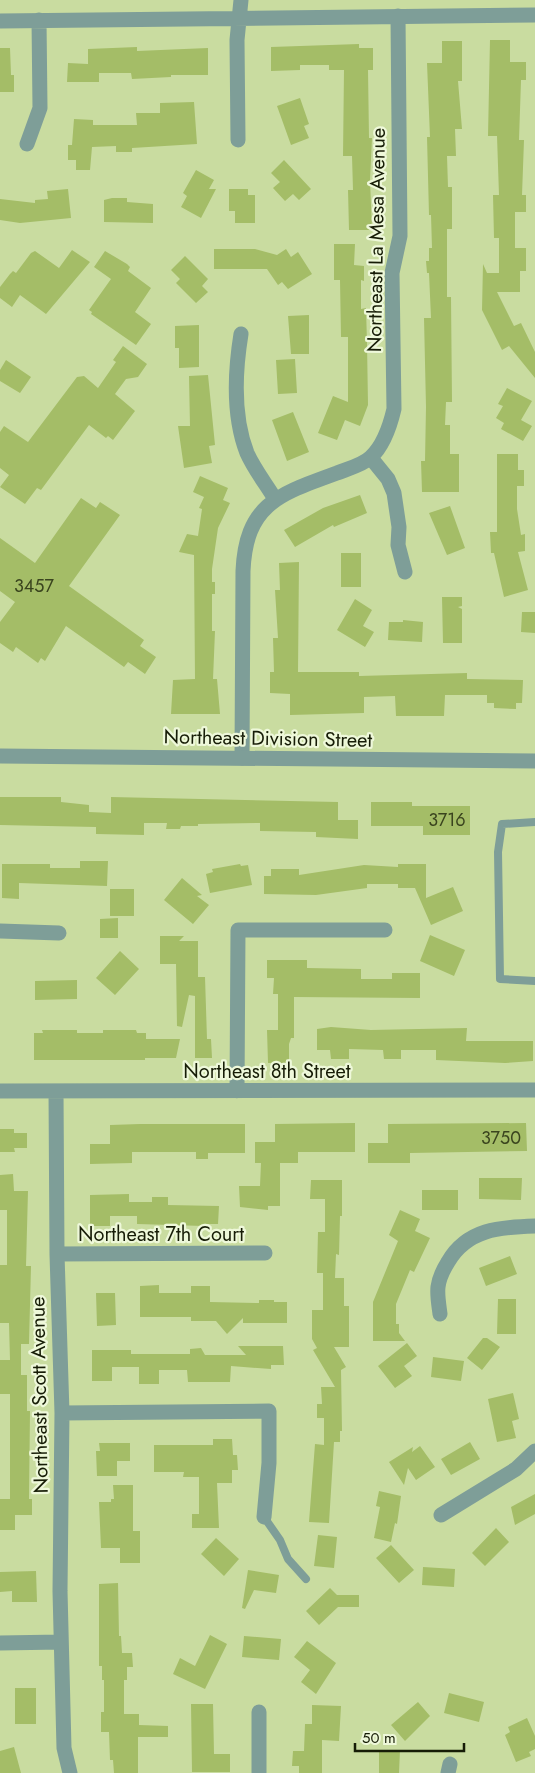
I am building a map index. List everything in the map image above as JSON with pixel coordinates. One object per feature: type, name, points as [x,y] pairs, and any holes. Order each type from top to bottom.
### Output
[{"type":"street","points":[[238,140],[237,40],[241,0]]},
{"type":"street","points":[[0,21],[535,15]]},
{"type":"street","name":"Northeast La Mesa Avenue","points":[[371,458],[390,427],[394,409],[392,273],[400,236],[398,16]]},
{"type":"street","points":[[28,144],[40,108],[39,20]]},
{"type":"street","points":[[241,334],[238,356],[239,421],[248,453],[276,499]]},
{"type":"street","points":[[242,758],[244,548],[254,521],[276,499],[298,487],[348,469],[371,458],[388,479],[394,493],[398,545],[405,572]]},
{"type":"street","name":"Northeast Division Street","points":[[0,756],[535,761]]},
{"type":"street","points":[[237,1091],[238,930],[385,930]]},
{"type":"street","points":[[0,931],[59,933]]},
{"type":"street","name":"Northeast 8th Street","points":[[0,1091],[535,1090]]},
{"type":"street","name":"Northeast Scott Avenue","points":[[56,1091],[57,1254],[62,1413],[62,1698],[64,1748],[70,1773]]},
{"type":"street","points":[[440,1314],[438,1288],[443,1271],[452,1255],[465,1241],[481,1232],[501,1227],[535,1226]]},
{"type":"street","name":"Northeast 7th Court","points":[[57,1254],[265,1254]]},
{"type":"street","points":[[62,1413],[269,1411],[269,1463],[264,1517]]},
{"type":"street","points":[[441,1515],[516,1469],[535,1451]]},
{"type":"street","points":[[0,1643],[61,1642]]},
{"type":"street","points":[[259,1712],[259,1773]]},
{"type":"lane","points":[[535,822],[502,824],[498,852],[500,979],[535,981]]},
{"type":"lane","points":[[264,1517],[280,1540],[288,1559],[306,1579]]},
{"type":"building","points":[[490,40],[510,40],[510,62],[526,62],[526,80],[521,80],[519,140],[524,140],[522,195],[526,195],[526,212],[515,212],[515,248],[526,248],[526,271],[520,271],[520,292],[497,292],[514,326],[521,323],[535,352],[535,378],[509,346],[502,350],[482,310],[483,264],[487,273],[499,273],[499,238],[494,238],[493,195],[499,195],[497,136],[488,136]]},
{"type":"building","points":[[442,41],[462,41],[462,81],[458,81],[462,129],[455,129],[456,156],[447,156],[448,187],[452,187],[452,229],[447,229],[447,297],[451,297],[452,402],[446,402],[445,425],[450,425],[450,454],[459,454],[459,492],[422,492],[421,461],[425,461],[426,407],[424,318],[431,318],[429,273],[427,273],[426,261],[429,261],[429,248],[432,248],[431,215],[429,215],[427,137],[430,137],[427,63],[442,63]]},
{"type":"building","points":[[359,44],[359,48],[373,48],[373,70],[368,70],[369,138],[372,138],[370,180],[372,230],[349,230],[348,190],[353,190],[352,156],[343,156],[344,70],[329,70],[329,65],[300,65],[300,70],[271,71],[271,47]]},
{"type":"building","points":[[137,47],[137,51],[208,48],[208,75],[171,75],[171,77],[132,79],[131,73],[99,73],[99,82],[67,82],[68,63],[88,64],[88,49]]},
{"type":"building","points":[[0,48],[10,48],[11,75],[14,75],[14,92],[0,92]]},
{"type":"building","points":[[300,98],[309,124],[304,126],[309,138],[291,145],[277,106]]},
{"type":"building","points":[[194,102],[197,144],[132,148],[132,152],[116,152],[116,146],[92,147],[90,170],[76,170],[76,160],[68,160],[68,145],[72,145],[74,119],[93,120],[93,125],[137,125],[136,113],[160,113],[160,103]]},
{"type":"building","points":[[284,160],[311,189],[299,200],[293,194],[285,201],[273,188],[280,182],[271,173]]},
{"type":"building","points":[[196,170],[214,180],[209,189],[216,189],[201,218],[181,207],[187,196],[183,193]]},
{"type":"building","points":[[68,189],[71,218],[20,223],[0,220],[0,199],[35,203],[35,200],[48,199],[47,191]]},
{"type":"building","points":[[229,189],[248,189],[248,195],[255,195],[255,223],[235,223],[235,211],[229,211]]},
{"type":"building","points":[[127,198],[127,202],[153,204],[153,223],[104,222],[104,200]]},
{"type":"building","points":[[334,244],[355,244],[354,265],[364,266],[364,281],[361,280],[361,309],[366,308],[368,405],[360,426],[345,420],[337,440],[318,433],[333,396],[348,402],[348,337],[341,337],[340,280],[334,280]]},
{"type":"building","points":[[214,249],[255,249],[277,255],[286,249],[291,257],[298,252],[312,274],[288,289],[282,282],[278,285],[267,269],[214,269]]},
{"type":"building","points":[[72,250],[90,262],[46,314],[20,295],[12,307],[0,298],[0,287],[13,271],[16,273],[31,253],[35,251],[59,268]]},
{"type":"building","points":[[105,251],[127,264],[130,267],[128,271],[151,288],[135,312],[151,324],[136,345],[91,314],[92,312],[89,310],[111,279],[94,267]]},
{"type":"building","points":[[185,256],[208,279],[202,286],[208,292],[196,303],[176,283],[180,279],[171,270]]},
{"type":"building","points":[[309,315],[309,354],[291,354],[288,316]]},
{"type":"building","points":[[199,325],[199,367],[179,368],[179,348],[175,348],[175,326]]},
{"type":"building","points":[[123,346],[147,364],[138,377],[126,379],[115,394],[135,411],[113,440],[108,436],[106,438],[89,425],[41,490],[37,488],[25,504],[0,487],[9,475],[0,468],[0,432],[4,426],[28,442],[77,377],[84,376],[98,388],[116,362],[113,360]]},
{"type":"building","points":[[295,359],[297,393],[278,394],[276,360]]},
{"type":"building","points":[[6,360],[31,377],[20,393],[0,381],[0,370]]},
{"type":"building","points":[[208,375],[215,445],[209,446],[212,463],[184,468],[178,426],[190,426],[189,376]]},
{"type":"building","points":[[507,388],[532,401],[521,420],[532,426],[523,441],[501,429],[504,423],[496,418],[503,406],[498,404]]},
{"type":"building","points":[[293,412],[309,452],[287,461],[272,420]]},
{"type":"building","points":[[497,454],[518,454],[518,470],[524,470],[524,486],[517,486],[517,509],[521,535],[525,534],[525,551],[518,552],[528,590],[504,597],[494,553],[491,553],[490,532],[497,532]]},
{"type":"building","points":[[200,476],[228,488],[223,500],[230,503],[218,528],[212,569],[212,582],[215,582],[215,594],[212,594],[212,631],[215,631],[213,679],[217,679],[220,714],[171,714],[173,680],[195,679],[194,555],[179,552],[187,534],[198,536],[202,509],[199,508],[204,497],[193,492]]},
{"type":"building","points":[[360,495],[367,513],[334,527],[333,525],[295,547],[284,530],[323,508]]},
{"type":"building","points":[[81,498],[96,508],[100,502],[120,515],[69,586],[144,640],[140,646],[156,657],[145,674],[128,662],[124,667],[66,626],[45,661],[41,658],[38,663],[16,647],[13,652],[0,643],[0,622],[15,602],[0,591],[0,538],[35,563]]},
{"type":"building","points":[[450,506],[465,548],[447,555],[429,513]]},
{"type":"building","points":[[341,553],[361,553],[361,587],[341,587]]},
{"type":"building","points":[[299,562],[298,672],[359,672],[359,676],[467,673],[467,679],[523,680],[522,703],[516,703],[516,709],[494,708],[494,703],[487,703],[487,695],[445,695],[444,716],[396,716],[395,696],[364,697],[364,713],[290,715],[290,694],[270,693],[270,672],[274,672],[273,638],[278,638],[275,590],[280,590],[279,563]]},
{"type":"building","points":[[442,597],[462,597],[462,606],[458,607],[462,609],[462,643],[443,643]]},
{"type":"building","points":[[355,599],[372,610],[363,626],[374,632],[365,647],[337,630]]},
{"type":"building","points":[[522,612],[535,612],[535,633],[521,632]]},
{"type":"building","points":[[403,620],[423,622],[422,642],[388,640],[389,622],[403,622]]},
{"type":"building","points":[[0,797],[61,797],[61,802],[89,805],[89,812],[111,813],[111,797],[338,802],[338,820],[358,820],[358,839],[316,837],[316,832],[260,831],[260,823],[198,824],[198,826],[181,826],[180,829],[166,829],[167,823],[144,823],[144,835],[96,834],[96,827],[0,825]]},
{"type":"building","points":[[371,802],[412,802],[412,806],[470,806],[470,835],[423,835],[423,826],[371,826]]},
{"type":"building","points":[[80,861],[108,861],[107,886],[19,883],[19,899],[2,898],[2,864],[50,864],[50,868],[80,868]]},
{"type":"building","points":[[240,864],[241,866],[248,865],[252,885],[210,893],[206,874],[213,872],[212,869]]},
{"type":"building","points":[[398,864],[426,864],[426,898],[453,887],[463,911],[431,925],[415,888],[398,888],[398,884],[367,884],[367,888],[316,895],[264,894],[264,876],[271,876],[271,869],[299,869],[299,875],[364,865],[398,867]]},
{"type":"building","points":[[182,878],[202,895],[197,896],[209,905],[193,924],[164,900]]},
{"type":"building","points":[[110,889],[134,889],[134,916],[110,916]]},
{"type":"building","points":[[118,918],[118,938],[100,938],[100,919]]},
{"type":"building","points":[[430,935],[465,950],[454,976],[420,961]]},
{"type":"building","points":[[160,936],[184,936],[179,941],[198,941],[198,977],[205,977],[207,1039],[211,1039],[212,1058],[195,1058],[195,996],[189,995],[182,1027],[177,1026],[176,964],[160,964]]},
{"type":"building","points":[[120,951],[139,969],[115,995],[96,978]]},
{"type":"building","points":[[267,960],[307,960],[307,968],[361,969],[361,979],[392,979],[392,973],[420,973],[420,998],[294,997],[294,1038],[291,1038],[289,1044],[289,1063],[268,1063],[267,1030],[278,1030],[278,994],[273,994],[274,978],[267,978]]},
{"type":"building","points":[[77,980],[77,999],[35,1000],[35,981]]},
{"type":"building","points":[[331,1027],[371,1030],[467,1028],[466,1041],[533,1041],[533,1061],[505,1063],[436,1060],[436,1050],[401,1050],[401,1059],[384,1059],[383,1050],[349,1049],[349,1059],[331,1059],[330,1050],[317,1050],[317,1029]]},
{"type":"building","points":[[42,1030],[77,1030],[77,1033],[103,1033],[103,1030],[136,1030],[137,1033],[146,1033],[146,1039],[180,1039],[176,1058],[145,1058],[145,1060],[34,1060],[34,1033],[43,1033]]},
{"type":"building","points":[[355,1123],[355,1152],[298,1152],[298,1163],[280,1163],[280,1206],[268,1206],[268,1210],[240,1207],[239,1186],[260,1186],[261,1163],[255,1163],[255,1142],[275,1142],[275,1124]]},
{"type":"building","points":[[526,1123],[527,1151],[410,1153],[410,1163],[368,1163],[368,1143],[388,1143],[388,1124]]},
{"type":"building","points":[[245,1124],[245,1153],[208,1153],[208,1159],[196,1159],[196,1152],[132,1152],[132,1163],[90,1164],[90,1144],[110,1144],[110,1125]]},
{"type":"building","points":[[0,1129],[14,1129],[14,1133],[27,1133],[27,1148],[14,1148],[15,1152],[0,1152]]},
{"type":"building","points":[[13,1174],[14,1191],[28,1191],[26,1266],[31,1266],[29,1344],[21,1344],[21,1375],[27,1375],[27,1411],[30,1411],[29,1499],[32,1499],[32,1515],[15,1515],[15,1530],[0,1530],[0,1499],[10,1499],[10,1394],[0,1394],[0,1360],[10,1360],[9,1323],[0,1323],[0,1265],[7,1265],[7,1210],[0,1210],[0,1175]]},
{"type":"building","points":[[479,1178],[522,1178],[521,1200],[479,1199]]},
{"type":"building","points":[[311,1180],[342,1180],[342,1216],[340,1216],[339,1255],[336,1254],[335,1278],[344,1278],[344,1306],[349,1306],[349,1347],[334,1347],[346,1367],[341,1370],[342,1431],[340,1431],[340,1442],[334,1442],[329,1523],[309,1522],[315,1444],[324,1445],[324,1418],[317,1418],[317,1404],[322,1404],[321,1387],[335,1387],[313,1350],[317,1348],[312,1339],[312,1310],[323,1310],[323,1273],[317,1273],[318,1232],[325,1232],[325,1199],[310,1199]]},
{"type":"building","points":[[422,1190],[458,1190],[458,1210],[422,1210]]},
{"type":"building","points":[[129,1194],[129,1202],[152,1202],[152,1197],[168,1197],[168,1205],[219,1206],[218,1224],[204,1224],[204,1226],[137,1224],[137,1216],[110,1216],[110,1226],[90,1226],[90,1195]]},
{"type":"building","points":[[400,1210],[420,1219],[415,1231],[430,1238],[414,1272],[410,1270],[396,1304],[396,1324],[399,1324],[399,1333],[405,1341],[373,1341],[373,1302],[398,1241],[389,1235]]},
{"type":"building","points":[[510,1256],[517,1274],[486,1286],[479,1268]]},
{"type":"building","points":[[159,1285],[159,1293],[191,1293],[191,1286],[210,1286],[210,1302],[259,1303],[259,1300],[274,1300],[274,1302],[287,1302],[287,1323],[243,1323],[243,1318],[227,1334],[216,1321],[191,1321],[191,1317],[140,1317],[140,1286]]},
{"type":"building","points":[[96,1293],[115,1293],[116,1325],[97,1326]]},
{"type":"building","points":[[498,1299],[516,1299],[516,1334],[497,1334]]},
{"type":"building","points":[[483,1338],[487,1338],[500,1347],[482,1370],[467,1358]]},
{"type":"building","points":[[407,1343],[417,1356],[404,1366],[412,1376],[395,1388],[378,1366]]},
{"type":"building","points":[[238,1346],[283,1346],[284,1365],[271,1365],[271,1369],[231,1366],[230,1382],[188,1382],[187,1370],[159,1370],[159,1384],[139,1384],[139,1367],[112,1367],[112,1381],[92,1381],[92,1350],[131,1350],[131,1354],[190,1354],[190,1349],[201,1348],[205,1355],[246,1355]]},
{"type":"building","points":[[433,1357],[464,1361],[461,1381],[431,1377]]},
{"type":"building","points":[[513,1393],[519,1419],[512,1421],[516,1438],[497,1442],[488,1399]]},
{"type":"building","points":[[213,1439],[232,1439],[233,1455],[237,1455],[238,1470],[232,1470],[232,1483],[217,1483],[219,1528],[192,1528],[192,1514],[199,1514],[199,1477],[183,1477],[184,1472],[154,1472],[154,1445],[213,1445]]},
{"type":"building","points":[[470,1442],[480,1459],[451,1475],[441,1459]]},
{"type":"building","points":[[99,1443],[130,1443],[130,1461],[117,1461],[117,1476],[97,1476],[96,1451],[100,1451]]},
{"type":"building","points":[[420,1446],[435,1467],[416,1480],[408,1468],[404,1485],[389,1462],[413,1447],[412,1452]]},
{"type":"building","points":[[113,1485],[133,1485],[133,1531],[140,1531],[140,1563],[120,1563],[120,1548],[101,1548],[99,1502],[111,1502],[111,1499],[114,1499]]},
{"type":"building","points":[[379,1491],[401,1496],[397,1524],[395,1523],[391,1542],[374,1538],[380,1507],[376,1506]]},
{"type":"building","points":[[535,1494],[535,1514],[515,1525],[511,1507]]},
{"type":"building","points":[[496,1528],[509,1542],[485,1566],[472,1553]]},
{"type":"building","points":[[318,1535],[337,1537],[334,1568],[314,1566]]},
{"type":"building","points":[[216,1538],[239,1559],[224,1576],[201,1554]]},
{"type":"building","points":[[391,1545],[414,1570],[399,1583],[376,1558]]},
{"type":"building","points":[[423,1567],[455,1569],[454,1587],[422,1585]]},
{"type":"building","points":[[248,1570],[279,1575],[276,1593],[254,1590],[245,1609],[242,1608]]},
{"type":"building","points":[[36,1571],[37,1602],[12,1602],[12,1591],[0,1592],[0,1572]]},
{"type":"building","points":[[118,1583],[119,1636],[121,1636],[122,1653],[132,1653],[133,1667],[127,1667],[127,1680],[124,1680],[124,1714],[139,1714],[139,1725],[168,1726],[168,1737],[138,1737],[138,1773],[114,1773],[113,1760],[110,1760],[109,1732],[101,1732],[101,1712],[104,1712],[104,1680],[102,1680],[102,1666],[99,1666],[99,1584]]},
{"type":"building","points":[[330,1588],[337,1595],[359,1595],[359,1607],[338,1607],[319,1625],[306,1611]]},
{"type":"building","points":[[210,1635],[227,1644],[205,1689],[173,1674],[180,1658],[195,1666]]},
{"type":"building","points":[[244,1636],[281,1639],[279,1660],[242,1657]]},
{"type":"building","points":[[307,1641],[336,1663],[316,1694],[301,1682],[310,1670],[294,1657]]},
{"type":"building","points":[[15,1688],[36,1688],[36,1724],[15,1724]]},
{"type":"building","points":[[449,1693],[484,1702],[479,1722],[444,1713]]},
{"type":"building","points":[[418,1702],[430,1716],[405,1741],[391,1725]]},
{"type":"building","points":[[191,1704],[213,1704],[214,1754],[230,1754],[230,1772],[192,1772]]},
{"type":"building","points":[[312,1705],[341,1706],[339,1741],[322,1740],[322,1773],[299,1773],[299,1766],[292,1766],[293,1751],[304,1751],[305,1724],[312,1724]]},
{"type":"building","points":[[527,1718],[535,1736],[535,1749],[529,1752],[531,1756],[516,1762],[505,1735],[510,1732],[508,1727]]},
{"type":"building","points":[[14,1747],[21,1773],[0,1773],[0,1751]]},
{"type":"building","points":[[379,1750],[400,1750],[399,1773],[379,1773]]}]
